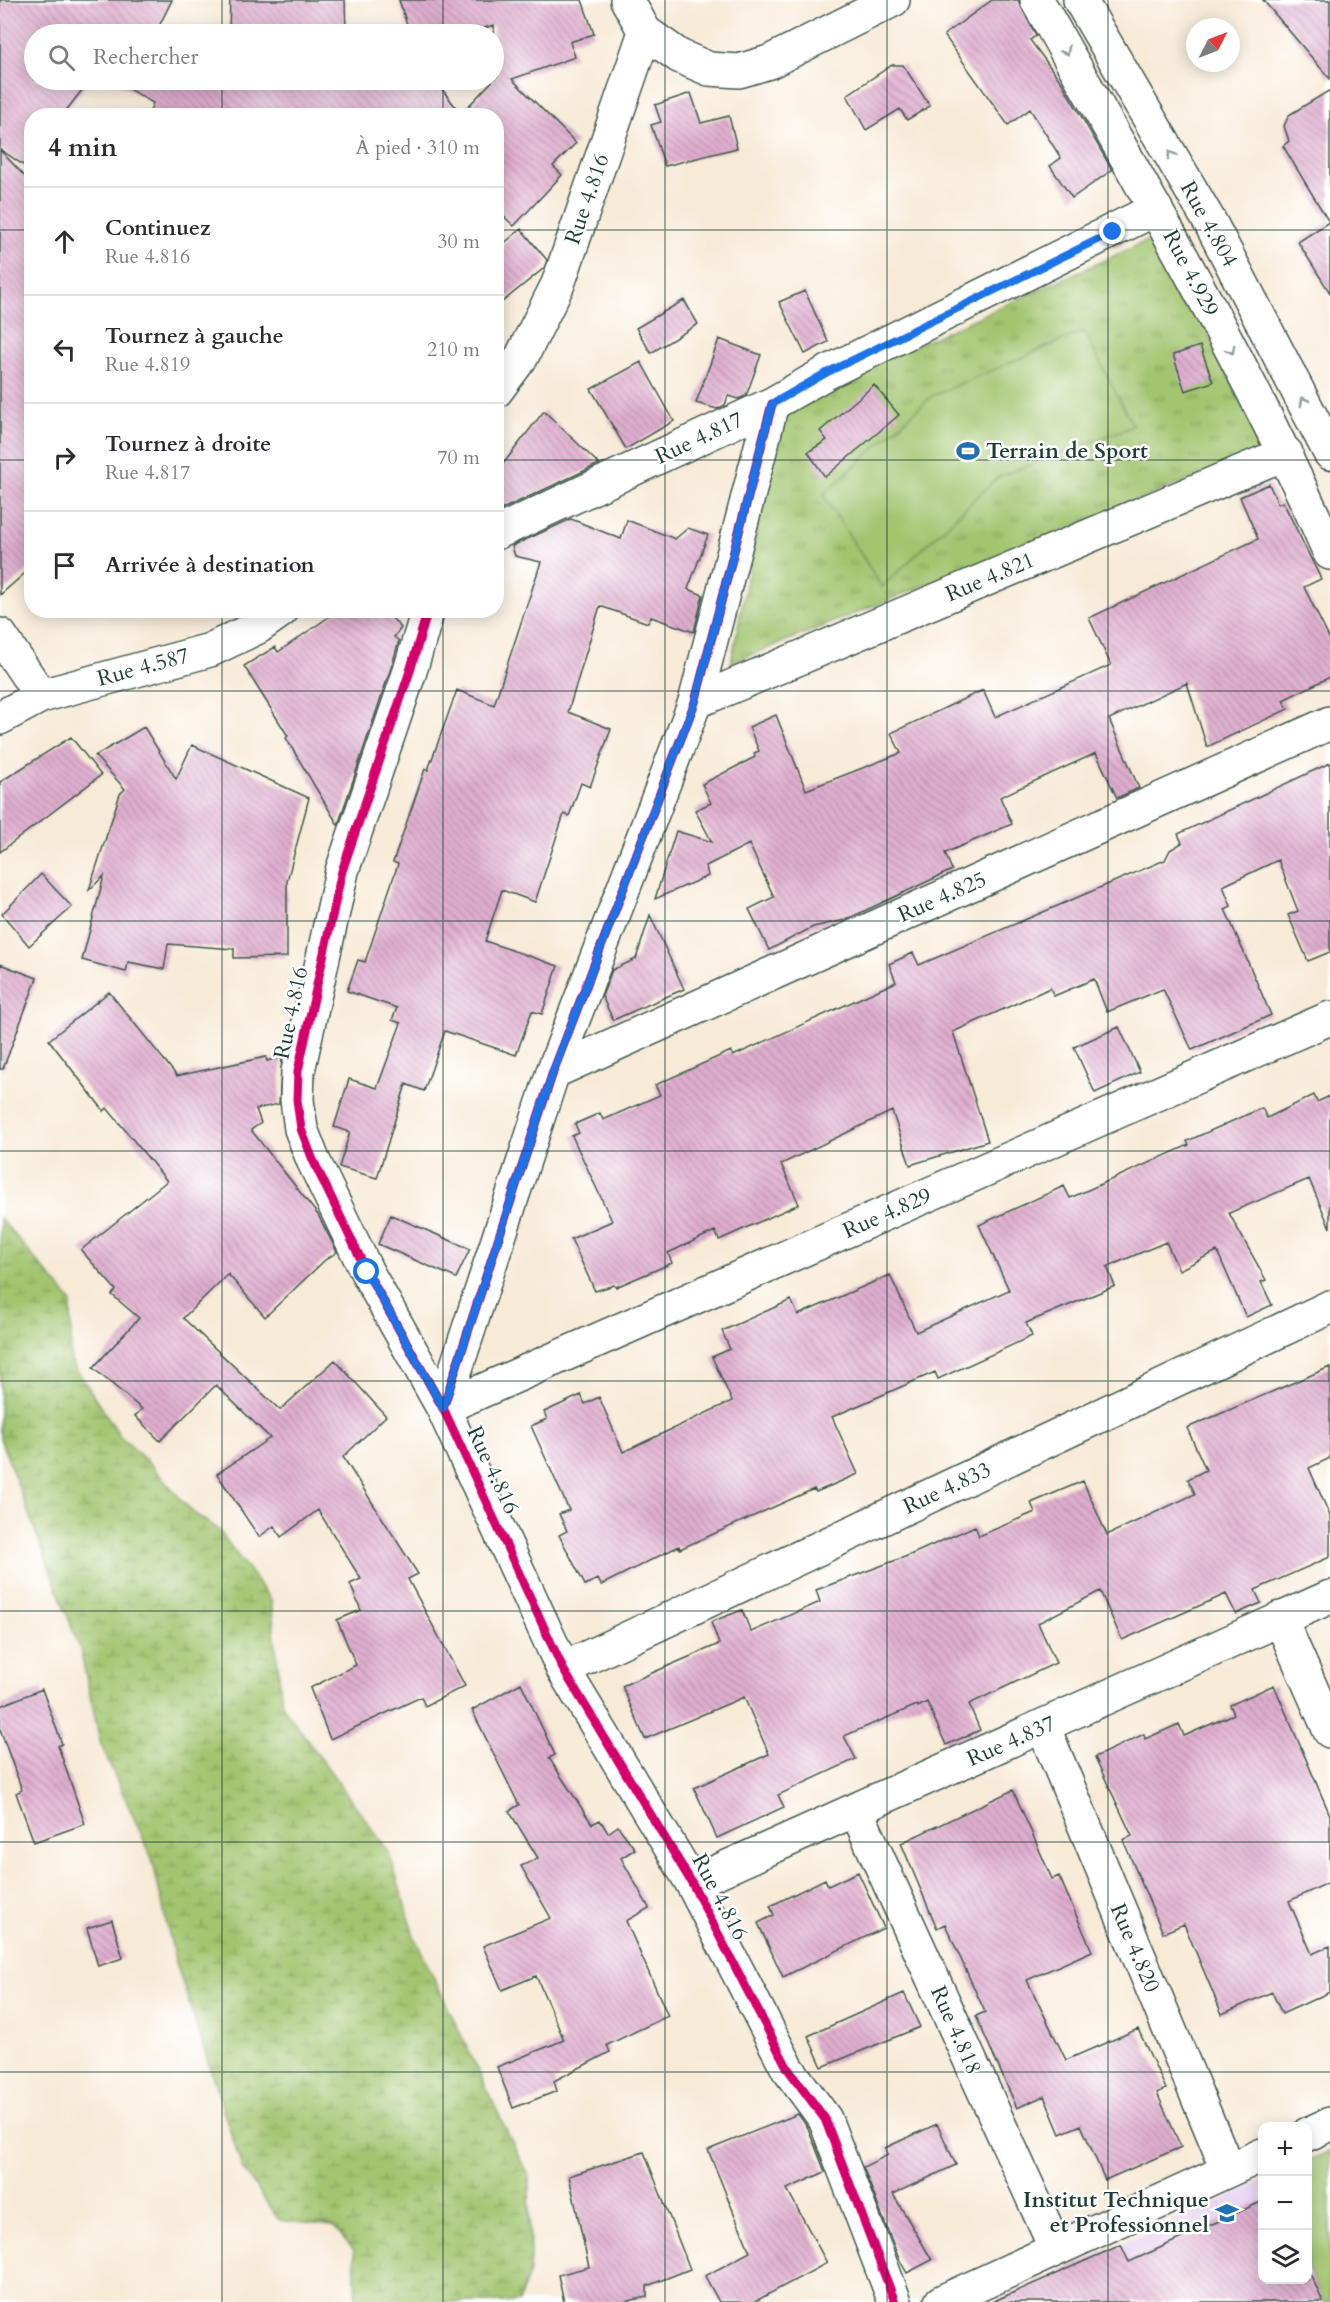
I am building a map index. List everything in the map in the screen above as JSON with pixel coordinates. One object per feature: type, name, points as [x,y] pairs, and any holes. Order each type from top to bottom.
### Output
[{"type":"street","points":[[627,0],[645,32],[679,56],[709,69],[739,71],[769,62],[893,0]]},
{"type":"street","name":"Rue 4.929","points":[[1037,0],[1156,209],[1286,453],[1330,554]]},
{"type":"street","name":"Rue 4.804","points":[[1080,0],[1211,224],[1327,439]]},
{"type":"street","name":"Rue 4.816","points":[[504,380],[522,356],[558,284],[645,32]]},
{"type":"street","name":"Rue 4.817","points":[[504,528],[772,404],[826,373],[1156,209]]},
{"type":"street","points":[[443,1408],[553,1072],[695,702],[772,404]]},
{"type":"street","name":"Rue 4.821","points":[[695,702],[1286,453]]},
{"type":"street","name":"Rue 4.587","points":[[0,718],[41,696],[210,650],[258,627],[271,618]]},
{"type":"street","name":"Rue 4.816","points":[[426,618],[410,672],[342,870],[298,1071],[297,1100],[301,1129],[313,1160],[367,1272],[443,1408],[563,1669],[692,1883],[788,2069],[825,2119],[895,2302]]},
{"type":"street","points":[[0,635],[41,696]]},
{"type":"street","name":"Rue 4.825","points":[[553,1072],[1330,723]]},
{"type":"street","name":"Rue 4.829","points":[[443,1408],[1330,1018]]},
{"type":"street","name":"Rue 4.833","points":[[563,1669],[1330,1307]]},
{"type":"street","name":"Rue 4.837","points":[[692,1883],[1330,1597]]},
{"type":"street","points":[[1280,1618],[1330,1731]]},
{"type":"street","name":"Rue 4.820","points":[[1043,1726],[1228,2170]]},
{"type":"street","name":"Rue 4.818","points":[[856,1810],[1056,2249]]},
{"type":"street","points":[[1312,2132],[1330,2124]]},
{"type":"street","points":[[940,2302],[1258,2157]]},
{"type":"shaded area","name":"Institut Technique et Professionnel","points":[[1258,2183],[1258,2284],[1312,2284],[1312,2278],[1323,2302],[992,2302]]},
{"type":"green space","points":[[1162,234],[1263,450],[731,663],[780,407]]},
{"type":"green space","name":"Terrain de Sport","points":[[1084,331],[1133,426],[998,477],[882,587],[823,495],[932,396]]},
{"type":"green space","points":[[0,1218],[71,1301],[71,1361],[120,1436],[153,1467],[192,1512],[218,1529],[271,1600],[282,1705],[389,1852],[414,1936],[529,2178],[530,2271],[518,2302],[356,2302],[354,2250],[333,2226],[279,2220],[242,2168],[174,1956],[152,1858],[101,1745],[80,1649],[0,1438]]},
{"type":"green space","points":[[1330,2151],[1330,2302],[1323,2302],[1312,2278],[1312,2159]]},
{"type":"building","points":[[0,0],[172,0],[160,24],[24,24],[24,90],[82,90],[68,108],[24,108],[24,166],[0,149]]},
{"type":"building","points":[[230,0],[345,0],[346,24],[229,24]]},
{"type":"building","points":[[399,0],[582,0],[594,34],[570,42],[575,57],[512,79],[576,143],[553,166],[562,175],[514,226],[504,217],[504,108],[467,108],[484,90],[504,90],[504,24],[407,24]]},
{"type":"building","points":[[992,0],[1018,0],[1036,36],[1030,40],[1062,83],[1112,170],[1072,198],[1050,166],[1061,158],[1030,109],[1008,125],[944,35]]},
{"type":"building","points":[[1263,0],[1330,0],[1330,79]]},
{"type":"building","points":[[892,65],[903,65],[930,106],[907,120],[900,109],[866,130],[847,95]]},
{"type":"building","points":[[130,90],[443,90],[456,108],[151,108],[153,103]]},
{"type":"building","points":[[1330,90],[1330,293],[1298,242],[1329,222],[1283,146],[1289,141],[1284,126],[1289,115]]},
{"type":"building","points":[[691,93],[701,123],[729,116],[737,148],[665,166],[651,125],[661,122],[655,105]]},
{"type":"building","points":[[0,150],[24,176],[24,574],[0,595]]},
{"type":"building","points":[[521,229],[547,260],[544,268],[504,300],[504,243]]},
{"type":"building","points":[[805,291],[828,342],[805,354],[779,302]]},
{"type":"building","points":[[684,300],[698,324],[651,353],[636,328]]},
{"type":"building","points":[[719,339],[761,355],[746,396],[738,399],[728,396],[725,405],[717,409],[696,403]]},
{"type":"building","points":[[1200,346],[1213,382],[1185,391],[1173,355]]},
{"type":"building","points":[[641,362],[674,421],[626,449],[591,389]]},
{"type":"building","points":[[874,385],[899,415],[825,477],[808,452],[827,440],[820,431]]},
{"type":"building","points":[[544,411],[599,464],[504,508],[504,463]]},
{"type":"building","points":[[1269,484],[1278,504],[1283,502],[1321,579],[1304,587],[1330,640],[1330,677],[1283,700],[1288,709],[1207,747],[1187,683],[1109,719],[1139,788],[1117,798],[1096,753],[1000,797],[1012,824],[945,853],[952,870],[845,920],[813,927],[769,950],[749,909],[774,897],[749,844],[706,866],[708,876],[655,899],[676,831],[712,842],[695,810],[711,803],[702,784],[755,757],[754,753],[759,751],[749,727],[776,715],[806,790],[901,753],[891,733],[983,690],[995,717],[1111,665],[1089,618],[1258,539],[1240,497]]},
{"type":"building","points":[[571,519],[621,539],[627,520],[675,539],[688,528],[708,535],[688,589],[703,595],[694,632],[651,617],[648,623],[600,606],[568,712],[611,729],[590,787],[581,783],[569,816],[564,814],[535,902],[502,890],[485,941],[558,966],[542,1014],[532,1011],[516,1055],[445,1031],[424,1091],[406,1084],[377,1178],[339,1167],[350,1132],[334,1127],[349,1079],[377,1088],[401,1023],[392,1020],[397,1008],[347,991],[358,960],[365,962],[398,864],[393,862],[425,769],[428,770],[457,690],[494,705],[541,562],[515,556],[512,546]]},
{"type":"building","points":[[327,618],[392,618],[401,628],[394,637],[399,641],[392,665],[338,825],[286,738],[288,736],[244,666],[275,647],[278,652]]},
{"type":"building","points":[[144,727],[176,779],[192,745],[309,798],[287,881],[287,957],[234,958],[234,949],[168,944],[164,969],[128,962],[126,972],[82,960],[104,876],[89,890],[120,794],[125,789],[95,756]]},
{"type":"building","points":[[71,737],[101,775],[0,852],[0,782]]},
{"type":"building","points":[[1330,763],[1330,952],[1308,961],[1288,915],[1298,911],[1278,860],[1223,886],[1231,906],[1225,909],[1271,1015],[1192,1050],[1163,989],[1107,1012],[1094,979],[1054,996],[1050,988],[953,1032],[988,1141],[910,1165],[892,1111],[781,1164],[799,1204],[719,1240],[715,1231],[668,1253],[672,1263],[616,1287],[614,1285],[595,1291],[571,1239],[612,1221],[572,1136],[579,1133],[575,1124],[600,1113],[603,1120],[660,1095],[655,1085],[731,1051],[733,1056],[896,982],[889,964],[913,953],[919,965],[1165,860],[1170,850],[1182,843],[1178,834]]},
{"type":"building","points":[[41,874],[72,907],[29,946],[2,914]]},
{"type":"building","points":[[650,915],[684,989],[613,1020],[602,996],[612,970],[636,959]]},
{"type":"building","points":[[0,964],[37,978],[3,1069],[0,1069]]},
{"type":"building","points":[[109,992],[177,1076],[266,1057],[267,1061],[282,1057],[279,1104],[256,1109],[261,1123],[251,1130],[318,1215],[337,1252],[325,1260],[265,1317],[228,1274],[183,1318],[280,1410],[335,1360],[386,1416],[343,1457],[418,1574],[408,1579],[465,1686],[425,1706],[421,1697],[330,1739],[310,1688],[356,1665],[337,1620],[361,1610],[350,1584],[361,1579],[318,1510],[281,1537],[274,1526],[259,1537],[217,1474],[270,1438],[216,1385],[160,1441],[135,1416],[142,1409],[93,1368],[139,1318],[112,1295],[116,1290],[81,1250],[167,1181],[107,1108],[104,1111],[49,1040]]},
{"type":"building","points":[[1119,1027],[1140,1072],[1095,1093],[1074,1047]]},
{"type":"building","points":[[1314,1095],[1317,1102],[1330,1096],[1330,1228],[1309,1179],[1229,1213],[1266,1280],[1261,1282],[1272,1305],[1246,1317],[1217,1251],[1179,1270],[1166,1242],[1107,1267],[1115,1286],[1026,1323],[1032,1336],[938,1379],[935,1372],[832,1417],[858,1474],[816,1492],[814,1489],[680,1549],[679,1546],[601,1585],[598,1579],[585,1585],[559,1535],[567,1531],[559,1514],[569,1510],[531,1426],[547,1419],[544,1412],[581,1395],[585,1404],[599,1397],[623,1452],[732,1401],[712,1357],[730,1349],[722,1331],[791,1300],[798,1315],[890,1275],[916,1332],[1009,1290],[979,1225],[1064,1186],[1070,1198],[1189,1145],[1187,1141],[1262,1108],[1267,1118]]},
{"type":"building","points":[[391,1215],[470,1249],[456,1278],[378,1244]]},
{"type":"building","points":[[1330,1367],[1330,1458],[1309,1468],[1330,1516],[1330,1557],[1255,1590],[1261,1603],[1236,1614],[1226,1594],[1122,1640],[1100,1591],[1038,1623],[1056,1663],[969,1704],[980,1730],[946,1745],[927,1702],[918,1707],[917,1705],[844,1736],[856,1759],[778,1795],[784,1807],[717,1838],[694,1788],[769,1754],[744,1697],[645,1739],[622,1686],[719,1644],[711,1622],[742,1610],[751,1632],[820,1602],[816,1590],[910,1555],[975,1526],[979,1536],[1035,1512],[1031,1503],[1083,1481],[1107,1535],[1195,1494],[1188,1479],[1206,1470],[1187,1428]]},
{"type":"building","points":[[521,1683],[555,1755],[549,1758],[592,1824],[600,1820],[608,1833],[618,1826],[635,1849],[621,1858],[649,1908],[626,1921],[668,2016],[607,2045],[610,2052],[554,2081],[557,2091],[513,2108],[497,2067],[564,2040],[536,1976],[502,1990],[483,1946],[551,1918],[521,1866],[538,1858],[509,1811],[519,1805],[472,1710]]},
{"type":"building","points":[[1274,1685],[1330,1815],[1330,1882],[1289,1901],[1312,1954],[1330,1946],[1330,1992],[1282,2014],[1272,1992],[1222,2014],[1184,1924],[1163,1933],[1123,1840],[1132,1836],[1095,1757],[1144,1734],[1145,1739],[1179,1724],[1184,1736],[1234,1714],[1230,1705]]},
{"type":"building","points":[[42,1689],[62,1744],[58,1746],[85,1824],[34,1842],[16,1793],[22,1790],[0,1729],[0,1706]]},
{"type":"building","points":[[1013,1790],[1052,1879],[1059,1876],[1092,1951],[1027,1980],[1066,2060],[1138,2029],[1166,2089],[1157,2093],[1181,2147],[1105,2180],[1081,2125],[1060,2134],[1044,2096],[1017,2108],[976,2016],[985,2012],[945,1924],[937,1928],[901,1843]]},
{"type":"building","points":[[858,1872],[884,1928],[783,1977],[758,1923],[774,1915],[770,1906],[825,1879],[828,1886]]},
{"type":"building","points":[[112,1920],[123,1958],[98,1966],[87,1928]]},
{"type":"building","points":[[904,1993],[920,2027],[822,2067],[808,2036]]},
{"type":"building","points":[[798,2114],[808,2128],[825,2172],[787,2189],[827,2263],[754,2302],[719,2302],[705,2276],[750,2252],[708,2150]]},
{"type":"building","points":[[937,2124],[956,2165],[893,2194],[932,2260],[907,2273],[899,2259],[863,2167],[888,2155],[885,2148]]},
{"type":"building","points":[[644,2152],[690,2269],[647,2286],[647,2297],[623,2302],[564,2302],[558,2275],[589,2267],[569,2176]]},
{"type":"building","name":"Institut Technique et Professionnel","points":[[1258,2203],[1258,2284],[1312,2284],[1312,2278],[1323,2302],[992,2302],[1121,2245],[1129,2262]]},
{"type":"cycle path","points":[[443,1408],[553,1072],[695,702],[772,404]]},
{"type":"cycle path","points":[[426,618],[342,871],[298,1071],[297,1100],[301,1129],[313,1160],[367,1272],[443,1408],[563,1669],[692,1883],[788,2069],[825,2119],[895,2302]]},
{"type":"place","name":"Terrain de Sport","points":[[968,451]]},
{"type":"place","name":"Institut Technique et Professionnel","points":[[1227,2213]]},
{"type":"route","points":[[367,1272],[443,1408],[553,1072],[695,702],[772,404],[826,373],[1113,232]]}]
